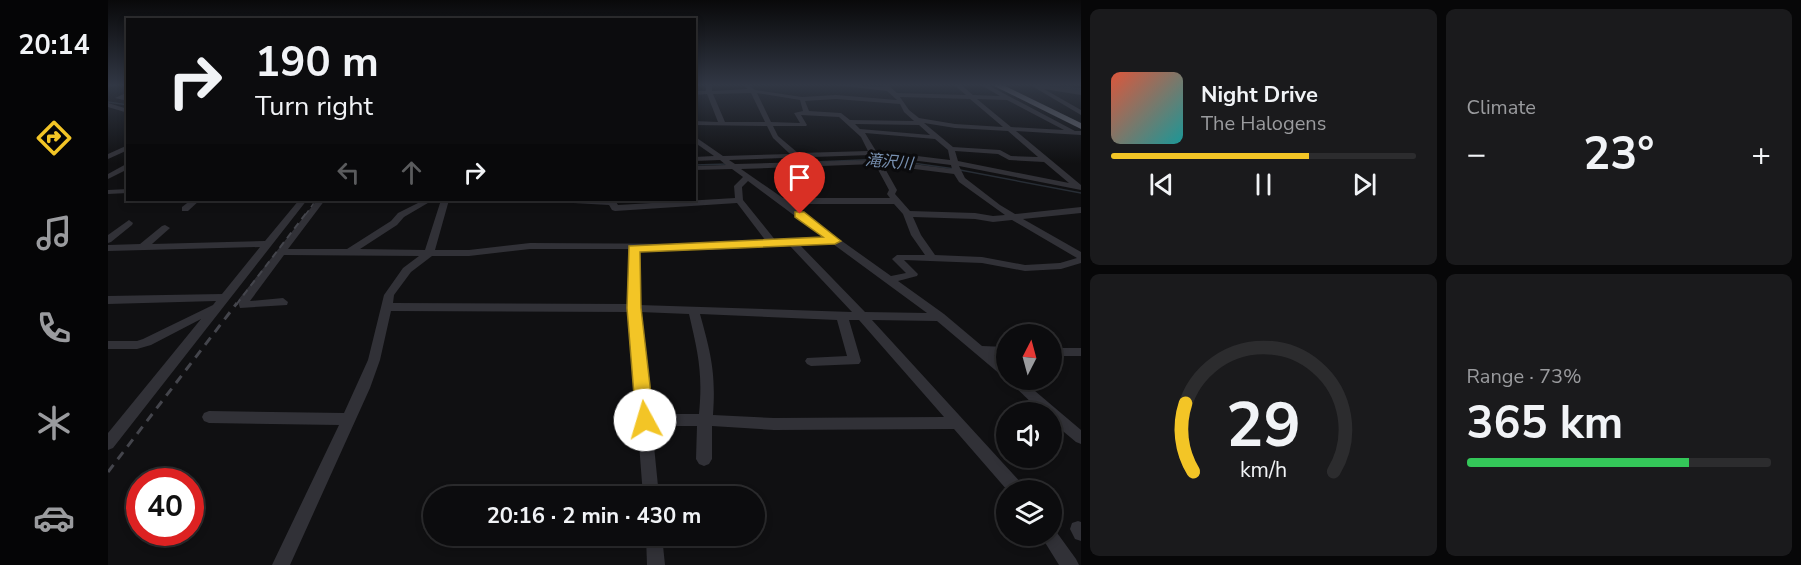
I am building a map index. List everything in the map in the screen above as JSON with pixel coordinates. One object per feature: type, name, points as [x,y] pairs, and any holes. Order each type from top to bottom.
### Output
[{"type":"highway","points":[[1043,110],[1080,130]]},
{"type":"highway","points":[[1048,110],[1080,130]]},
{"type":"highway","points":[[1053,110],[1080,130]]},
{"type":"street","points":[[717,110],[722,123]]},
{"type":"street","points":[[762,110],[775,137],[797,156]]},
{"type":"street","points":[[906,110],[951,149],[962,180],[1013,216],[1081,258]]},
{"type":"street","points":[[989,110],[1080,187]]},
{"type":"street","points":[[1037,110],[1080,130]]},
{"type":"street","points":[[696,123],[804,125],[797,113],[841,115],[860,131],[892,190],[891,194],[907,214],[931,257]]},
{"type":"street","points":[[848,122],[921,122],[1012,129],[1080,130]]},
{"type":"street","points":[[860,131],[881,130],[902,136],[937,137]]},
{"type":"street","points":[[696,139],[940,316],[996,363]]},
{"type":"street","points":[[108,157],[126,148]]},
{"type":"street","points":[[951,149],[1000,152],[1009,158],[1047,160]]},
{"type":"street","points":[[696,159],[797,156],[875,158],[1080,187]]},
{"type":"street","points":[[696,168],[734,169],[875,158]]},
{"type":"street","points":[[108,162],[126,163]]},
{"type":"street","points":[[108,177],[126,164]]},
{"type":"street","points":[[1064,175],[1081,176]]},
{"type":"street","points":[[747,178],[738,186],[739,200],[774,244]]},
{"type":"street","points":[[112,192],[126,185]]},
{"type":"street","points":[[592,201],[612,202],[615,208],[739,200]]},
{"type":"street","points":[[185,209],[195,201]]},
{"type":"street","points":[[108,444],[302,201]]},
{"type":"street","points":[[283,302],[251,306],[244,305],[243,302],[320,201]]},
{"type":"street","points":[[348,253],[387,228],[401,215],[427,201]]},
{"type":"street","points":[[281,565],[374,360],[389,295],[399,279],[429,254],[445,201]]},
{"type":"street","points":[[782,201],[897,201]]},
{"type":"street","points":[[907,214],[975,216],[993,219],[1081,210]]},
{"type":"street","points":[[108,240],[129,223]]},
{"type":"street","points":[[142,247],[165,228]]},
{"type":"street","points":[[282,252],[429,254],[469,253],[530,246],[633,248],[835,241]]},
{"type":"street","points":[[108,248],[268,244]]},
{"type":"street","points":[[793,244],[861,315],[1008,480]]},
{"type":"street","points":[[633,248],[634,308],[650,486]]},
{"type":"street","points":[[889,280],[913,274],[897,259],[900,257],[982,260],[1024,268],[1061,266],[1081,258]]},
{"type":"street","points":[[108,300],[221,302]]},
{"type":"street","points":[[108,345],[137,345],[147,342],[221,302]]},
{"type":"street","points":[[388,307],[634,308],[842,316],[940,316]]},
{"type":"street","points":[[694,311],[707,367],[707,420],[702,441],[704,459]]},
{"type":"street","points":[[811,361],[855,361],[842,316]]},
{"type":"street","points":[[982,350],[996,351]]},
{"type":"street","points":[[1062,352],[1081,352]]},
{"type":"street","points":[[1025,390],[1039,402]]},
{"type":"street","points":[[209,417],[348,418]]},
{"type":"street","points":[[645,420],[707,420],[774,424],[958,423]]},
{"type":"street","points":[[1062,422],[1081,438]]},
{"type":"street","points":[[655,546],[656,565]]},
{"type":"street","points":[[1056,546],[1070,565]]},
{"type":"waterway","name":"滝沢川","points":[[814,162],[884,159],[955,169]]},
{"type":"waterway","name":"滝沢川","points":[[696,165],[728,164]]},
{"type":"waterway","name":"滝沢川","points":[[960,170],[1081,193]]},
{"type":"railway","points":[[306,214],[315,201]]},
{"type":"railway","points":[[236,305],[307,212]]},
{"type":"railway","points":[[108,472],[237,303]]},
{"type":"route","points":[[645,420],[634,308],[633,248],[835,241],[800,214]]}]
